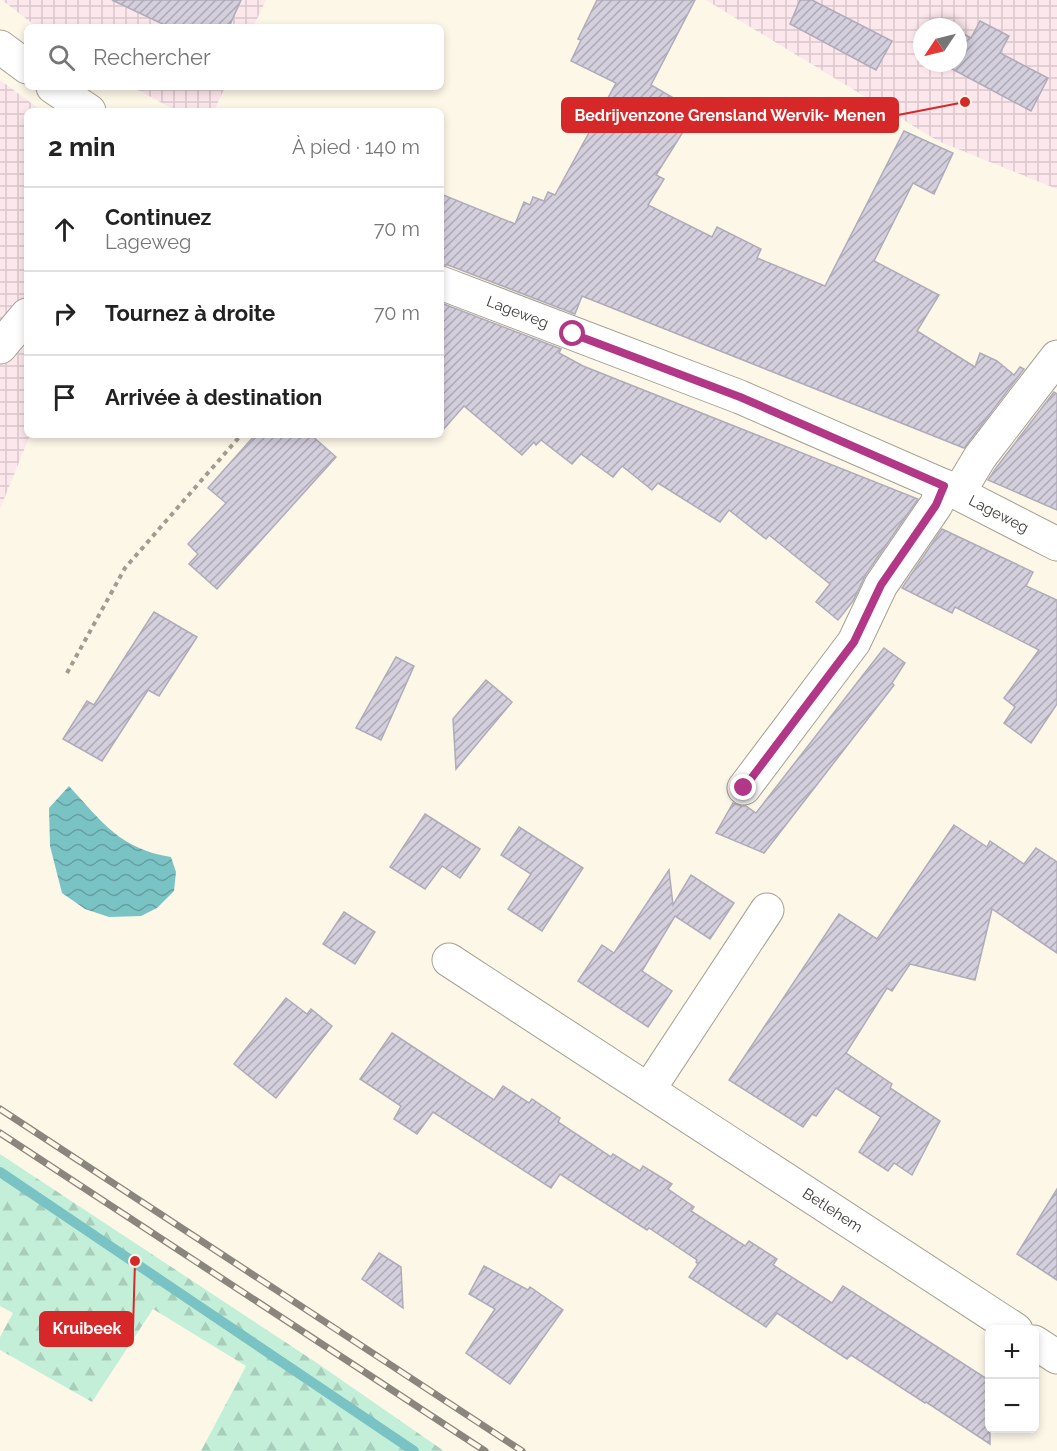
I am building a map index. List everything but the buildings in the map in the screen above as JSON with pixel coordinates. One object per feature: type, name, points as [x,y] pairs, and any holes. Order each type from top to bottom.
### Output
[{"type":"street","points":[[0,46],[24,65]]},
{"type":"street","points":[[58,90],[84,108]]},
{"type":"street","name":"Lageweg","points":[[444,284],[740,397],[951,489],[1057,544]]},
{"type":"street","points":[[0,347],[24,319]]},
{"type":"street","points":[[744,788],[854,642],[881,585],[936,505],[980,457],[1057,357]]},
{"type":"street","points":[[649,1089],[767,910]]},
{"type":"street","name":"Betlehem","points":[[449,960],[1010,1325]]},
{"type":"street","points":[[1039,1345],[1057,1356]]},
{"type":"path","points":[[67,674],[125,568],[238,438]]},
{"type":"shaded area","points":[[2,0],[266,0],[254,24],[33,24]]},
{"type":"shaded area","points":[[706,0],[1057,0],[1057,189],[938,141]]},
{"type":"shaded area","points":[[0,80],[38,108],[24,108],[24,438],[29,438],[0,509]]},
{"type":"shaded area","points":[[138,90],[224,90],[215,108],[171,108]]},
{"type":"green space","points":[[0,1154],[317,1363],[444,1451],[201,1451],[246,1366],[153,1309],[92,1402],[0,1350],[0,1337],[13,1313],[0,1306]]},
{"type":"water","points":[[69,786],[102,822],[125,841],[138,848],[171,857],[176,872],[174,891],[157,908],[141,916],[109,917],[85,909],[62,893],[50,846],[49,808]]},
{"type":"waterway","points":[[0,1172],[414,1451]]},
{"type":"railway","points":[[0,1109],[522,1451]]},
{"type":"railway","points":[[0,1133],[485,1451]]},
{"type":"place","name":"Bedrijvenzone Grensland Wervik- Menen","points":[[965,102]]},
{"type":"place","name":"Kruibeek","points":[[135,1261]]},
{"type":"route","points":[[573,334],[740,397],[944,486],[936,505],[881,585],[854,642],[744,788]]}]
